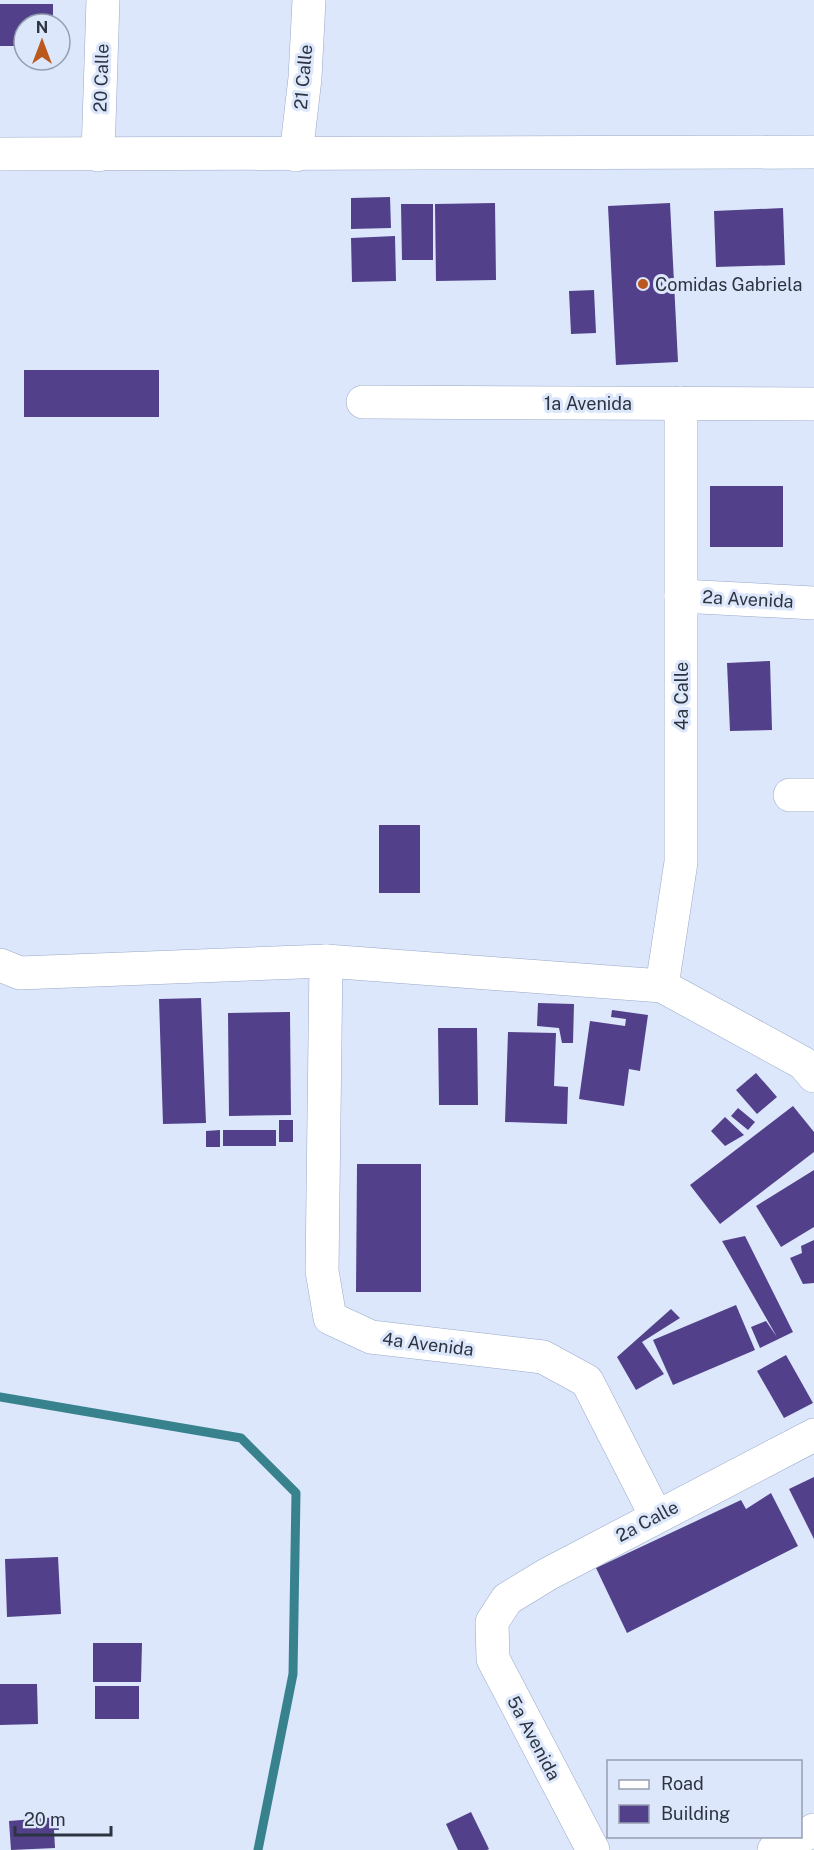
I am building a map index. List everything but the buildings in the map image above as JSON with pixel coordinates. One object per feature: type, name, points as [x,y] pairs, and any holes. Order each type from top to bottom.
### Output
[{"type":"street","name":"20 Calle","points":[[98,155],[103,0]]},
{"type":"street","name":"21 Calle","points":[[296,155],[309,0]]},
{"type":"street","points":[[0,154],[814,152]]},
{"type":"street","name":"1a Avenida","points":[[363,402],[814,404]]},
{"type":"street","name":"4a Calle","points":[[662,986],[681,862],[681,403]]},
{"type":"street","name":"2a Avenida","points":[[681,596],[814,603]]},
{"type":"street","points":[[0,965],[20,973],[326,961],[662,986],[810,1065]]},
{"type":"street","name":"4a Avenida","points":[[326,961],[321,1271],[330,1318],[372,1337],[543,1357],[587,1381],[656,1516]]},
{"type":"street","name":"2a Calle","points":[[492,1622],[507,1599],[656,1516],[814,1436]]},
{"type":"street","name":"5a Avenida","points":[[492,1622],[493,1659],[593,1850]]},
{"type":"street","points":[[774,1850],[798,1838]]},
{"type":"waterway","points":[[0,1397],[241,1438],[296,1493],[293,1674],[258,1850]]},
{"type":"place","name":"Comidas Gabriela","points":[[643,284]]}]
